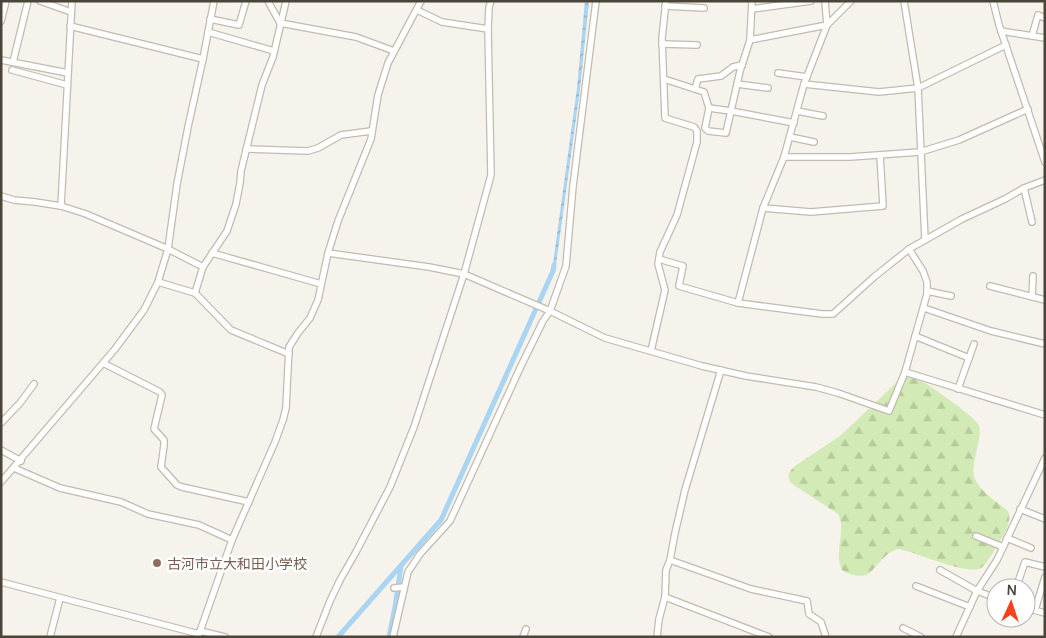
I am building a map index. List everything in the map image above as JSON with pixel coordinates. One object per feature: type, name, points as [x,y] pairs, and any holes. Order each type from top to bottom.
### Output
[{"type":"street","points":[[1,21],[6,1]]},
{"type":"street","points":[[13,62],[28,1]]},
{"type":"street","points":[[40,1],[71,12]]},
{"type":"street","points":[[60,206],[72,1]]},
{"type":"street","points":[[1,482],[103,363],[144,310],[158,282],[168,249],[177,184],[214,1]]},
{"type":"street","points":[[210,19],[239,25],[246,1]]},
{"type":"street","points":[[268,1],[280,23]]},
{"type":"street","points":[[195,293],[203,267],[227,231],[236,204],[246,149],[286,1]]},
{"type":"street","points":[[199,634],[232,540],[283,420],[289,372],[288,354],[291,343],[310,318],[318,300],[328,253],[338,221],[370,139],[378,95],[388,63],[421,1]]},
{"type":"street","points":[[316,637],[340,580],[390,487],[414,427],[464,274],[491,175],[488,29],[491,1]]},
{"type":"street","points":[[393,637],[408,572],[420,554],[450,521],[521,366],[543,321],[550,311],[566,266],[596,1]]},
{"type":"street","points":[[664,79],[704,92],[709,108],[705,128],[708,131],[726,133],[737,84],[750,40],[752,1]]},
{"type":"street","points":[[752,9],[811,1]]},
{"type":"street","points":[[825,1],[827,25]]},
{"type":"street","points":[[738,303],[763,208],[784,156],[804,84],[827,25],[851,1]]},
{"type":"street","points":[[904,1],[918,88],[925,240]]},
{"type":"street","points":[[993,1],[1001,31],[1045,162]]},
{"type":"street","points":[[651,351],[665,290],[658,264],[660,252],[677,214],[698,142],[697,131],[694,126],[665,118],[662,44],[665,4],[704,8]]},
{"type":"street","points":[[417,10],[442,22],[488,29]]},
{"type":"street","points":[[1032,36],[1038,15],[1045,18]]},
{"type":"street","points":[[280,23],[356,37],[394,51]]},
{"type":"street","points":[[750,40],[827,25]]},
{"type":"street","points":[[70,26],[203,59]]},
{"type":"street","points":[[1001,31],[1045,38]]},
{"type":"street","points":[[208,32],[274,51]]},
{"type":"street","points":[[662,44],[697,45]]},
{"type":"street","points":[[804,84],[879,92],[918,88],[1006,45]]},
{"type":"street","points":[[1,60],[68,73]]},
{"type":"street","points":[[695,89],[698,79],[721,76],[733,67],[742,65]]},
{"type":"street","points":[[12,70],[67,84]]},
{"type":"street","points":[[778,73],[807,77]]},
{"type":"street","points":[[737,84],[768,88]]},
{"type":"street","points":[[709,108],[794,123]]},
{"type":"street","points":[[784,156],[850,157],[920,152],[959,140],[1028,109]]},
{"type":"street","points":[[797,111],[823,116]]},
{"type":"street","points":[[246,149],[308,151],[318,148],[340,135],[371,131]]},
{"type":"street","points":[[790,137],[814,142]]},
{"type":"street","points":[[763,208],[811,212],[883,206],[880,155]]},
{"type":"street","points":[[659,259],[683,266],[679,286],[738,303],[833,314],[909,249],[962,219],[1024,188],[1045,180]]},
{"type":"street","points":[[1024,188],[1032,222]]},
{"type":"street","points":[[1,196],[14,200],[60,206],[86,214],[168,249],[203,267]]},
{"type":"street","points":[[328,253],[429,267],[464,274],[550,311],[605,338],[746,376],[838,392],[889,411],[905,372],[924,308],[927,291],[927,282],[923,271],[909,249]]},
{"type":"street","points":[[212,253],[322,284]]},
{"type":"street","points":[[1032,276],[1032,297]]},
{"type":"street","points":[[158,282],[195,293],[231,330],[288,354]]},
{"type":"street","points":[[990,286],[1045,300]]},
{"type":"street","points":[[927,291],[951,296]]},
{"type":"street","points":[[924,308],[991,331],[1045,344]]},
{"type":"street","points":[[915,336],[969,358]]},
{"type":"street","points":[[958,389],[974,344]]},
{"type":"street","points":[[103,363],[160,392],[162,395],[154,429],[164,440],[161,467],[177,485],[249,502]]},
{"type":"street","points":[[657,637],[659,619],[665,597],[666,570],[670,560],[685,490],[721,370]]},
{"type":"street","points":[[905,372],[1045,415]]},
{"type":"street","points":[[1,423],[20,403],[34,384]]},
{"type":"street","points":[[1,450],[20,461]]},
{"type":"street","points":[[956,637],[977,591],[997,560],[1045,458]]},
{"type":"street","points":[[14,468],[60,488],[121,502],[148,514],[199,525],[232,540]]},
{"type":"street","points":[[1020,509],[1045,518]]},
{"type":"street","points":[[976,536],[1003,547]]},
{"type":"street","points":[[1007,538],[1031,548]]},
{"type":"street","points":[[670,560],[751,589],[808,601],[809,614],[821,622],[826,637]]},
{"type":"street","points":[[1019,578],[1025,562],[1045,567]]},
{"type":"street","points":[[940,570],[986,594]]},
{"type":"street","points":[[1036,607],[1045,577]]},
{"type":"street","points":[[1,582],[199,634],[225,637]]},
{"type":"street","points":[[916,586],[970,608]]},
{"type":"street","points":[[394,588],[404,588]]},
{"type":"street","points":[[665,597],[769,637]]},
{"type":"street","points":[[50,637],[60,598]]},
{"type":"street","points":[[903,628],[921,637]]},
{"type":"street","points":[[523,637],[526,629]]},
{"type":"green space","points":[[907,377],[925,383],[954,403],[979,426],[980,432],[974,467],[975,479],[985,492],[1008,511],[1009,514],[1005,533],[992,555],[981,568],[974,570],[965,569],[899,549],[886,556],[867,575],[851,574],[842,570],[839,556],[841,527],[838,514],[791,483],[789,478],[791,470],[795,466],[840,436],[896,383]]},
{"type":"water","points":[[585,1],[589,1],[580,89],[555,272],[552,271],[577,88]]},
{"type":"waterway","points":[[338,637],[441,520],[553,271],[554,265]]},
{"type":"waterway","points":[[389,637],[401,566]]},
{"type":"place","name":"古河市立大和田小学校","points":[[157,563]]}]
